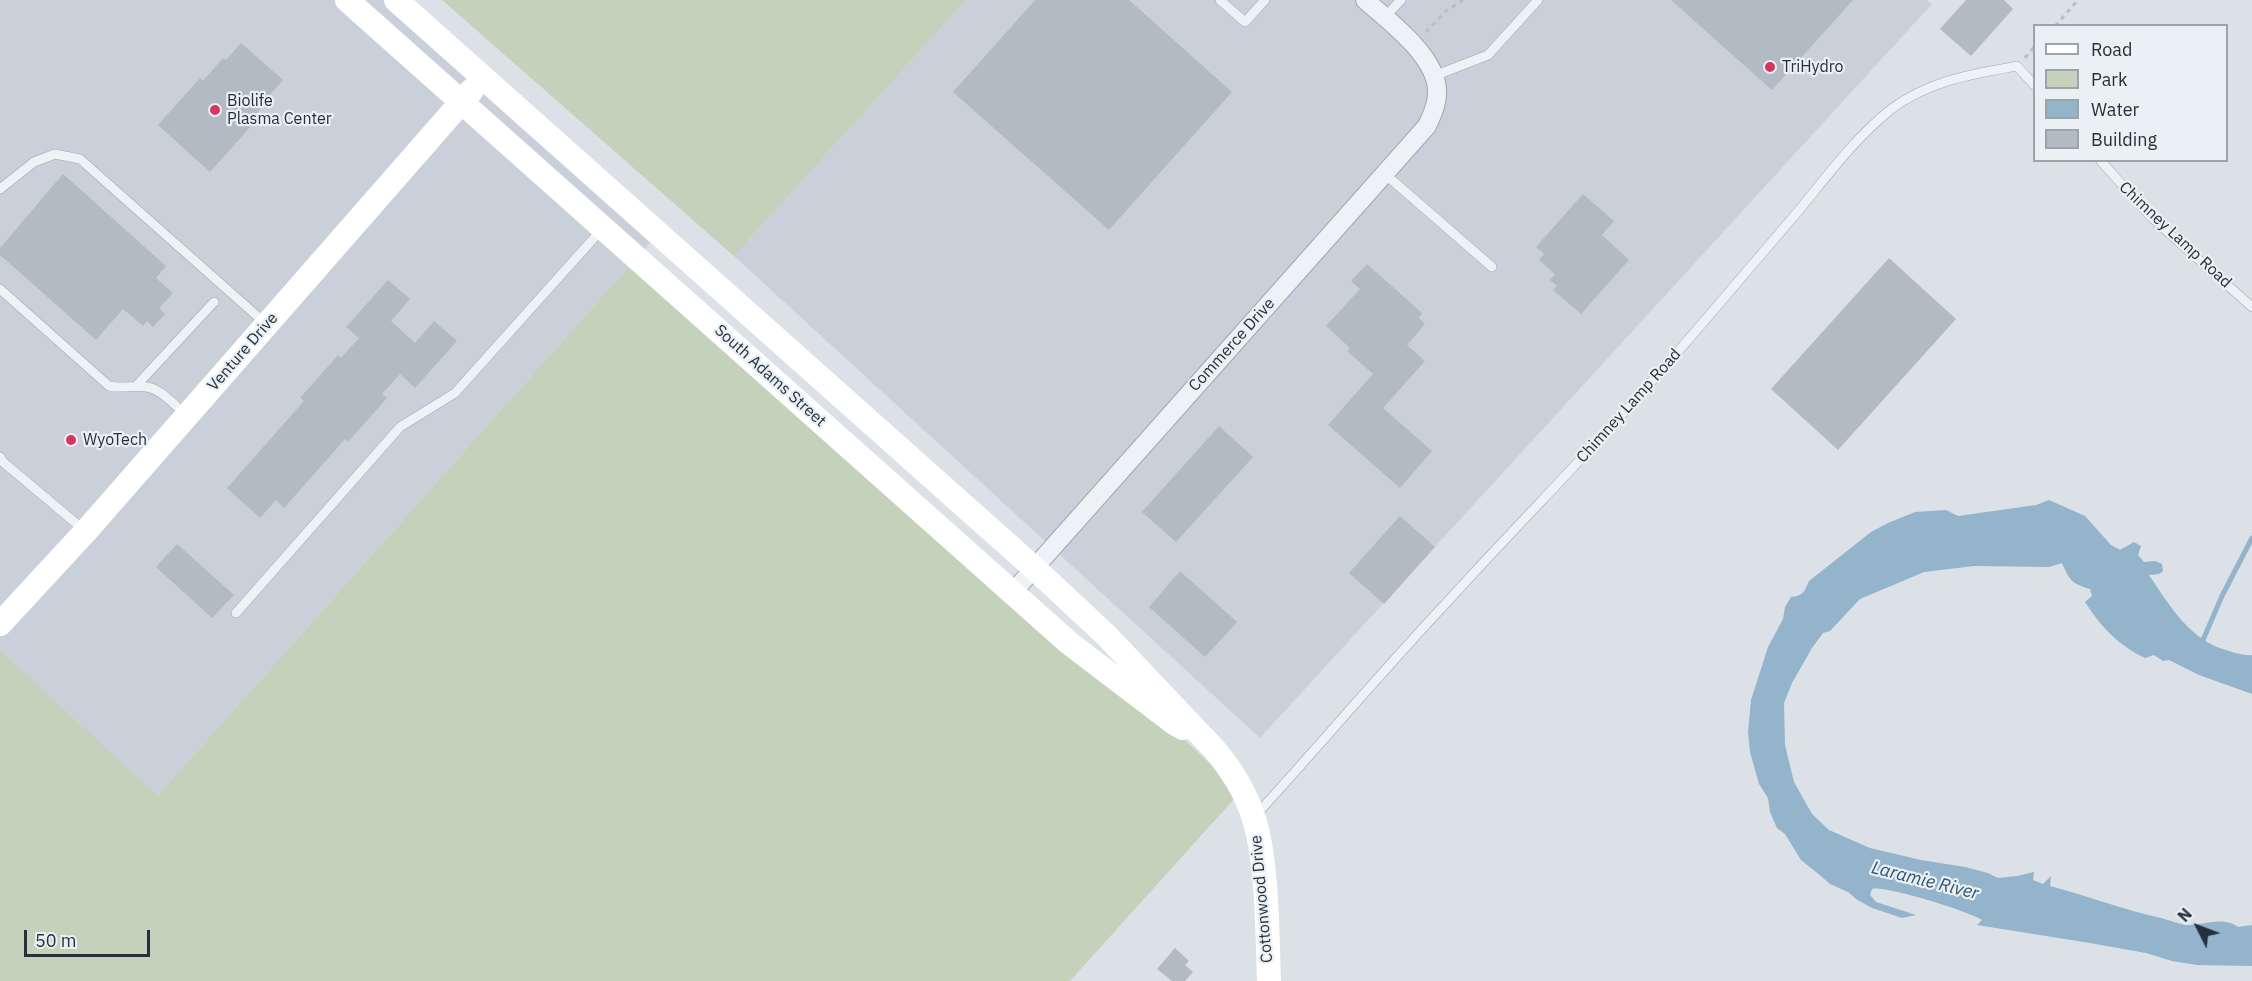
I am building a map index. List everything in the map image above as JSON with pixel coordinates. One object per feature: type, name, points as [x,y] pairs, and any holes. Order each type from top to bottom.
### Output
[{"type":"street","name":"South Adams Street","points":[[347,0],[1012,592],[1092,661],[1174,723],[1203,739]]},
{"type":"street","name":"South Adams Street","points":[[396,0],[1034,568],[1106,635],[1185,716],[1228,766],[1242,788],[1254,817]]},
{"type":"street","points":[[1365,0],[1414,45],[1425,59],[1436,83]]},
{"type":"street","name":"Venture Drive","points":[[0,624],[86,531],[484,77]]},
{"type":"street","name":"Commerce Drive","points":[[1012,592],[1427,126],[1435,108],[1436,83]]},
{"type":"street","name":"Cottonwood Drive","points":[[1254,817],[1263,876],[1269,981]]},
{"type":"lane","points":[[1220,0],[1245,22],[1265,0]]},
{"type":"lane","points":[[1384,18],[1401,0]]},
{"type":"lane","points":[[1436,83],[1488,55],[1538,0]]},
{"type":"lane","name":"Chimney Lamp Road","points":[[1254,817],[1449,599],[1582,460],[1739,281],[1848,150],[1872,126],[1917,93],[1964,75],[2018,66],[2033,84]]},
{"type":"lane","points":[[0,189],[34,162],[44,158],[55,154],[80,159],[267,325]]},
{"type":"lane","name":"Chimney Lamp Road","points":[[2102,162],[2151,216],[2252,307]]},
{"type":"lane","points":[[1385,174],[1492,267]]},
{"type":"lane","points":[[236,613],[400,427],[455,393],[603,227]]},
{"type":"lane","points":[[0,290],[109,386],[149,387],[158,391],[187,416]]},
{"type":"lane","points":[[136,386],[214,302]]},
{"type":"lane","points":[[0,457],[3,462],[86,531]]},
{"type":"path","points":[[1414,45],[1445,12],[1463,0]]},
{"type":"path","points":[[2057,24],[2078,0]]},
{"type":"shaded area","points":[[0,0],[406,0],[664,227],[156,797],[0,650]]},
{"type":"shaded area","points":[[966,0],[1927,0],[1932,4],[1260,738],[734,256]]},
{"type":"green space","points":[[442,0],[966,0],[734,256]]},
{"type":"green space","points":[[632,263],[1176,732],[1214,767],[1235,798],[1070,981],[0,981],[0,650],[157,796]]},
{"type":"water","name":"Laramie River","points":[[2049,500],[2085,516],[2111,545],[2120,550],[2134,542],[2141,546],[2138,555],[2144,562],[2155,561],[2162,564],[2163,571],[2149,575],[2182,621],[2192,631],[2215,646],[2240,654],[2252,655],[2252,694],[2199,675],[2169,660],[2163,661],[2154,655],[2145,658],[2126,647],[2104,627],[2085,602],[2092,596],[2090,589],[2072,581],[2062,563],[2049,567],[1974,566],[1924,572],[1860,599],[1830,631],[1823,633],[1812,648],[1792,683],[1784,703],[1785,745],[1794,782],[1812,814],[1829,830],[1870,848],[1965,867],[1998,878],[2034,872],[2033,880],[2043,884],[2051,876],[2050,886],[2182,924],[2226,922],[2238,927],[2252,925],[2252,966],[2197,965],[2172,961],[2146,953],[1977,925],[1982,920],[1961,911],[1892,891],[1872,889],[1870,895],[1876,902],[1916,915],[1902,918],[1872,908],[1848,892],[1830,884],[1801,860],[1785,834],[1777,828],[1770,812],[1768,798],[1759,784],[1750,752],[1748,732],[1751,700],[1768,647],[1783,619],[1785,607],[1791,597],[1801,594],[1809,581],[1871,532],[1915,512],[1946,510],[1958,516],[2036,505]]},
{"type":"building","points":[[1035,0],[1129,0],[1232,92],[1109,230],[953,92]]},
{"type":"building","name":"TriHydro","points":[[1671,0],[1853,0],[1772,90]]},
{"type":"building","points":[[1966,0],[2004,0],[2013,9],[1971,56],[1940,29]]},
{"type":"building","name":"Biolife Plasma Center","points":[[241,43],[283,80],[268,97],[270,99],[249,121],[253,124],[210,172],[158,125],[200,78],[203,81],[223,58],[226,60]]},
{"type":"building","points":[[63,174],[166,266],[156,278],[173,293],[159,308],[165,314],[153,327],[147,321],[143,326],[123,309],[96,340],[0,255],[0,248]]},
{"type":"building","points":[[1583,194],[1614,221],[1602,235],[1629,260],[1581,314],[1553,290],[1557,286],[1550,280],[1555,274],[1539,260],[1544,254],[1536,247]]},
{"type":"building","points":[[1889,258],[1956,319],[1838,450],[1771,389]]},
{"type":"building","points":[[1367,264],[1422,313],[1419,318],[1425,324],[1407,345],[1425,361],[1383,408],[1432,451],[1400,488],[1328,425],[1373,374],[1347,351],[1350,348],[1326,326],[1360,289],[1351,281]]},
{"type":"building","points":[[388,280],[410,299],[391,321],[415,343],[434,321],[457,341],[415,388],[400,374],[382,394],[387,398],[348,442],[345,439],[284,508],[276,500],[260,518],[227,488],[304,401],[300,398],[338,355],[341,358],[359,338],[346,327]]},
{"type":"building","points":[[1219,426],[1253,457],[1176,542],[1142,512]]},
{"type":"building","points":[[1400,516],[1435,547],[1384,604],[1349,573]]},
{"type":"building","points":[[177,544],[234,595],[212,618],[156,567]]},
{"type":"building","points":[[1180,571],[1237,622],[1205,657],[1149,607]]},
{"type":"building","points":[[1175,948],[1189,961],[1185,965],[1193,972],[1185,981],[1172,981],[1157,969]]},
{"type":"waterway","points":[[2203,640],[2222,596],[2252,538]]},
{"type":"place","name":"TriHydro","points":[[1770,67]]},
{"type":"place","name":"Biolife Plasma Center","points":[[215,110]]},
{"type":"place","name":"WyoTech","points":[[71,440]]}]
